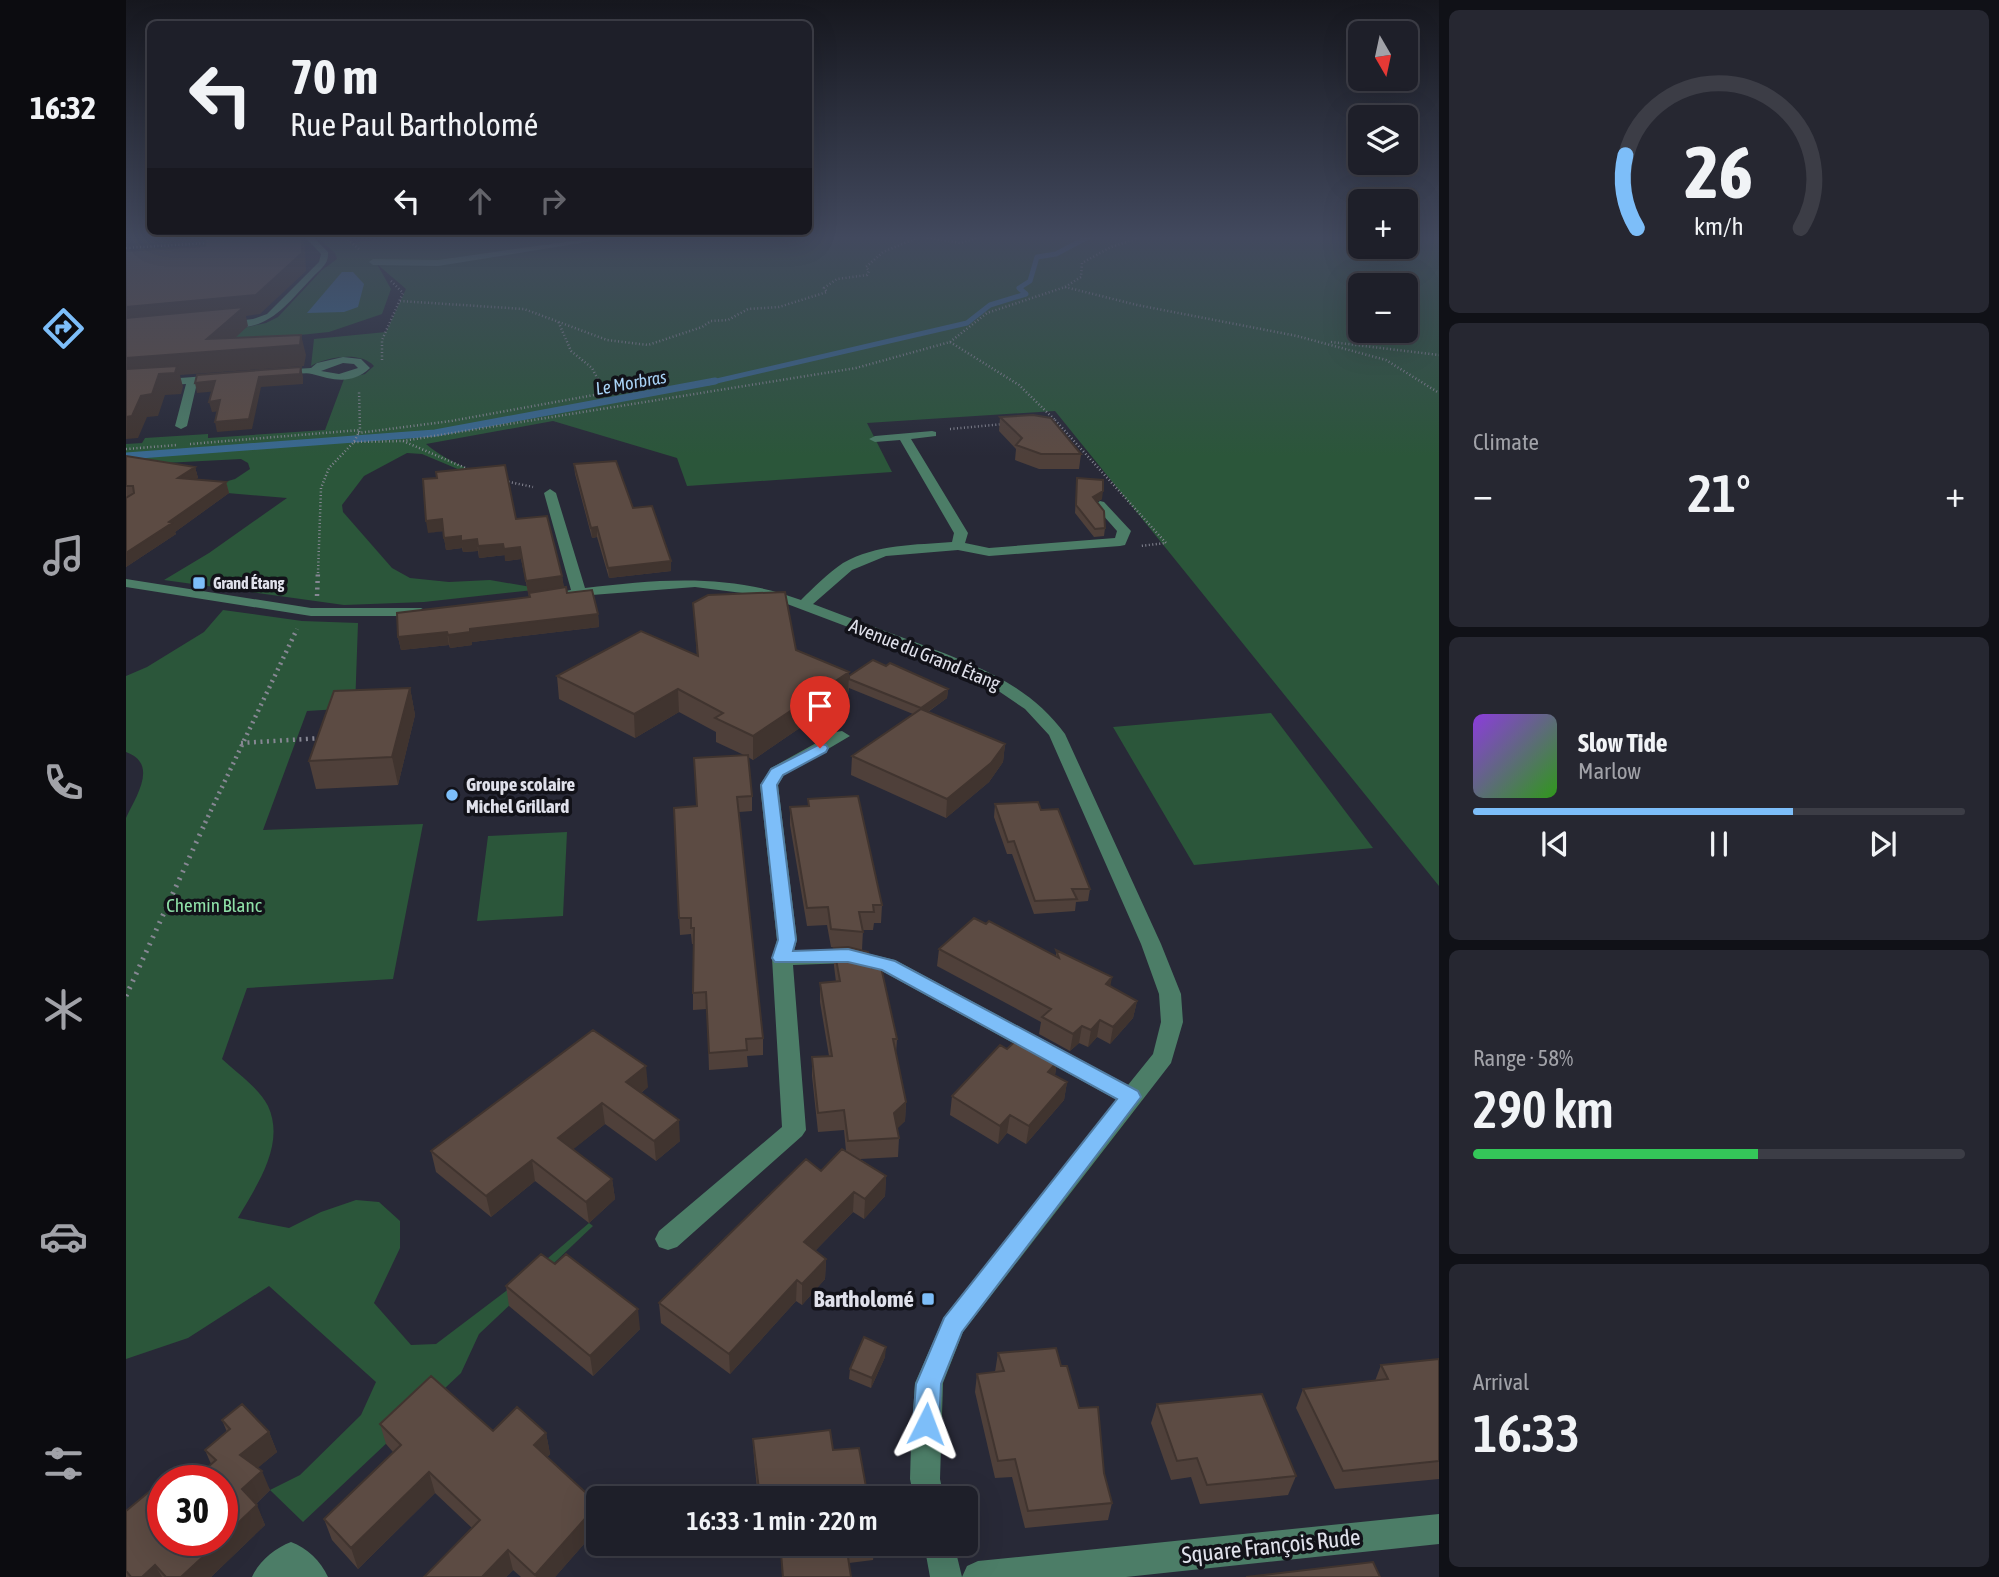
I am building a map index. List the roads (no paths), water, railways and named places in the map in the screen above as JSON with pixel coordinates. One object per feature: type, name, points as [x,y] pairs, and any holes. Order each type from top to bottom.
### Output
[{"type":"street","points":[[213,326],[256,322],[271,316],[276,311]]},
{"type":"street","points":[[260,375],[314,371],[325,377],[350,375],[362,371],[365,365],[357,361],[335,361],[321,365],[314,371]]},
{"type":"street","points":[[126,385],[233,377]]},
{"type":"street","points":[[181,426],[192,380]]},
{"type":"street","points":[[875,439],[932,434]]},
{"type":"street","points":[[902,436],[961,533],[958,546]]},
{"type":"street","points":[[550,493],[579,593]]},
{"type":"street","points":[[802,606],[848,566],[924,543],[989,552],[1121,542],[1124,531],[1100,505]]},
{"type":"street","name":"Avenue du Grand Étang","points":[[553,596],[685,582],[743,586],[980,672],[1010,688],[1036,708],[1057,734],[1151,944],[1170,994],[1172,1022],[1163,1057],[953,1325],[929,1384],[925,1445],[926,1486]]},
{"type":"street","points":[[126,583],[311,612],[367,614],[436,611]]},
{"type":"street","points":[[668,1239],[794,1130],[782,958],[787,940],[769,785],[777,772],[842,736]]},
{"type":"street","points":[[782,958],[848,956],[888,965],[1130,1097]]},
{"type":"street","name":"Square François Rude","points":[[978,1577],[1439,1529]]},
{"type":"street","points":[[942,1556],[946,1577]]},
{"type":"street","points":[[268,1577],[291,1557],[312,1577]]},
{"type":"water","points":[[309,311],[348,311],[344,312],[307,313]]},
{"type":"waterway","name":"Le Morbras","points":[[708,383],[967,323],[983,311]]},
{"type":"waterway","name":"Le Morbras","points":[[126,456],[435,433],[715,381]]},
{"type":"place","name":"Grand Étang","points":[[199,583]]},
{"type":"place","name":"Groupe scolaire Michel Grillard","points":[[452,795]]},
{"type":"place","name":"Bartholomé","points":[[928,1299]]},
{"type":"park label","name":"Chemin Blanc","points":[[214,905]]}]
